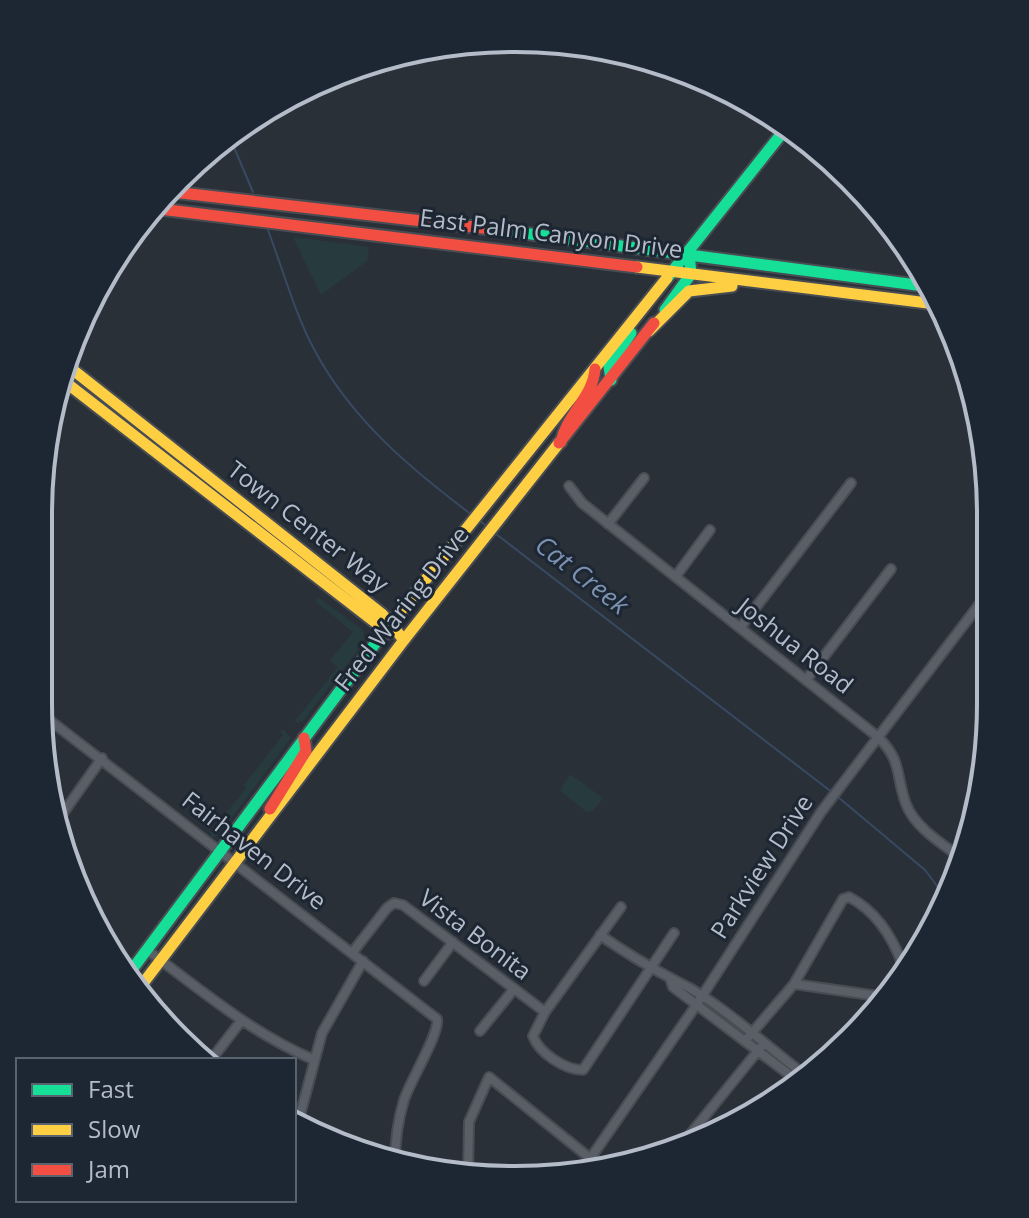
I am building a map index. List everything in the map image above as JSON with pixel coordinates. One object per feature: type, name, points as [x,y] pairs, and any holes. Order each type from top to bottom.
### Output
[{"type":"main road","name":"Fred Waring Drive","points":[[135,966],[387,627],[780,136]]},
{"type":"main road","name":"East Palm Canyon Drive","points":[[182,193],[689,253],[916,285]]},
{"type":"main road","points":[[176,200],[204,196]]},
{"type":"main road","name":"East Palm Canyon Drive","points":[[167,210],[925,303]]},
{"type":"main road","points":[[689,253],[691,274]]},
{"type":"main road","name":"Fred Waring Drive","points":[[145,981],[404,640],[511,509],[691,274]]},
{"type":"main road","points":[[649,331],[689,291],[754,283]]},
{"type":"main road","points":[[611,380],[609,366],[629,339],[635,319]]},
{"type":"main road","points":[[560,446],[567,423],[596,379],[595,369]]},
{"type":"main road","name":"Town Center Way","points":[[75,372],[387,627]]},
{"type":"main road","name":"Town Center Way","points":[[71,386],[404,640]]},
{"type":"main road","points":[[266,821],[275,797],[306,751],[304,738]]},
{"type":"street","points":[[608,524],[644,478]]},
{"type":"street","points":[[740,628],[851,483]]},
{"type":"street","name":"Joshua Road","points":[[569,486],[582,503],[878,737],[897,761],[906,806],[914,817],[953,850]]},
{"type":"street","points":[[676,576],[710,530]]},
{"type":"street","points":[[806,680],[891,569]]},
{"type":"street","name":"Parkview Drive","points":[[591,1159],[699,1001],[821,812],[977,607]]},
{"type":"street","name":"Fairhaven Drive","points":[[53,722],[437,1019],[439,1027],[416,1068],[404,1100],[397,1150]]},
{"type":"street","points":[[65,810],[102,758]]},
{"type":"street","points":[[693,1130],[748,1059],[762,1024],[794,984],[837,906],[849,897],[886,931],[900,959]]},
{"type":"street","name":"Vista Bonita","points":[[352,953],[394,903],[403,905],[545,1012]]},
{"type":"street","points":[[621,907],[545,1012],[533,1036],[536,1045],[562,1064],[583,1070],[674,933]]},
{"type":"street","points":[[600,935],[671,981],[673,987],[699,1001],[794,1071]]},
{"type":"street","points":[[424,981],[453,942]]},
{"type":"street","points":[[147,950],[241,1021],[275,1043],[312,1059]]},
{"type":"street","points":[[300,1113],[312,1059],[333,1008],[363,961]]},
{"type":"street","points":[[794,984],[873,995]]},
{"type":"street","points":[[480,1031],[514,989]]},
{"type":"street","points":[[215,1055],[241,1021]]},
{"type":"street","points":[[468,1163],[469,1122],[489,1077],[591,1159]]},
{"type":"green space","points":[[293,237],[369,247],[367,261],[321,295]]},
{"type":"green space","points":[[319,598],[363,630],[364,642],[303,721],[298,723],[295,721],[338,667],[330,660],[353,632],[315,601]]},
{"type":"green space","points":[[283,729],[291,738],[220,834],[212,838],[210,833],[246,788],[244,785],[283,735],[280,731]]},
{"type":"green space","points":[[570,774],[603,798],[593,811],[587,812],[560,791]]},
{"type":"waterway","name":"Cat Creek","points":[[234,147],[253,192]]},
{"type":"waterway","name":"Cat Creek","points":[[268,230],[301,322],[330,376],[384,442],[472,515]]},
{"type":"waterway","name":"Cat Creek","points":[[477,519],[488,527]]},
{"type":"waterway","name":"Cat Creek","points":[[496,534],[833,793]]},
{"type":"waterway","name":"Cat Creek","points":[[838,797],[925,870],[938,888]]},
{"type":"traffic: fast","points":[[667,278],[780,136]]},
{"type":"traffic: fast","points":[[500,230],[916,285]]},
{"type":"traffic: fast","points":[[665,310],[691,274],[689,253]]},
{"type":"traffic: fast","points":[[611,380],[609,366],[631,333]]},
{"type":"traffic: fast","points":[[135,966],[383,633]]},
{"type":"traffic: slow","points":[[637,267],[925,303]]},
{"type":"traffic: slow","points":[[383,633],[667,278]]},
{"type":"traffic: slow","points":[[649,331],[689,291],[732,286]]},
{"type":"traffic: slow","points":[[75,372],[382,614],[404,640]]},
{"type":"traffic: slow","points":[[71,386],[389,633]]},
{"type":"traffic: slow","points":[[145,981],[404,640],[559,443]]},
{"type":"traffic: jam","points":[[182,193],[500,230]]},
{"type":"traffic: jam","points":[[167,210],[637,267]]},
{"type":"traffic: jam","points":[[559,443],[654,323]]},
{"type":"traffic: jam","points":[[561,442],[590,388],[595,369]]},
{"type":"traffic: jam","points":[[270,809],[306,751],[304,738]]}]
